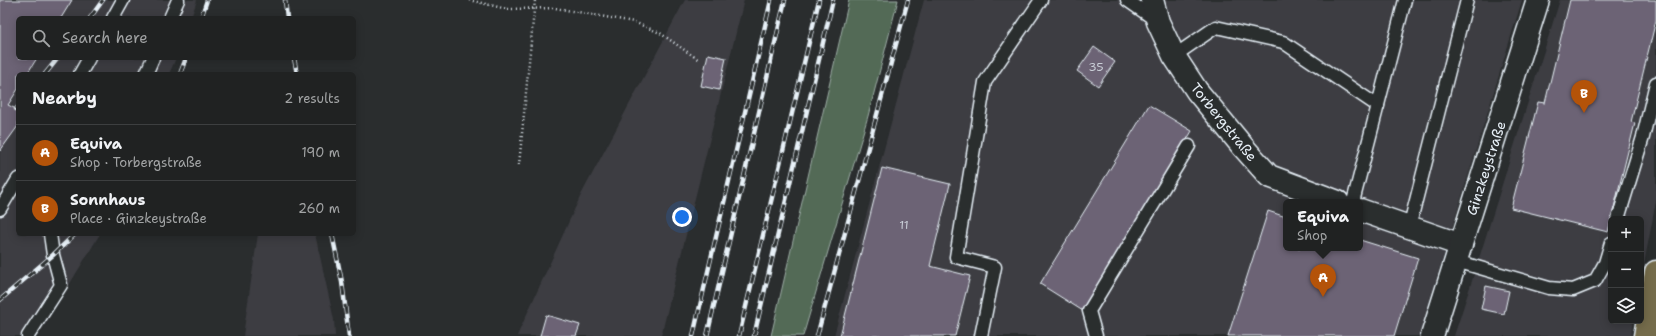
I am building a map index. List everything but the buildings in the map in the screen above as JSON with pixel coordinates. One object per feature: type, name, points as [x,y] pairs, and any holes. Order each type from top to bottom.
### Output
[{"type":"main road","points":[[1645,336],[1656,272]]},
{"type":"street","name":"Torbergstraße","points":[[1152,0],[1158,22],[1174,56],[1197,92],[1269,176],[1330,199]]},
{"type":"street","name":"Ginzkeystraße","points":[[1432,336],[1538,0]]},
{"type":"street","points":[[1363,211],[1409,228],[1459,253]]},
{"type":"lane","points":[[114,16],[123,0]]},
{"type":"lane","points":[[171,16],[178,0]]},
{"type":"lane","points":[[981,336],[995,267],[956,257],[985,82],[1041,0]]},
{"type":"lane","points":[[1127,0],[1158,22]]},
{"type":"lane","points":[[1354,199],[1405,0]]},
{"type":"lane","points":[[1409,228],[1467,0]]},
{"type":"lane","points":[[1174,56],[1216,27],[1283,42],[1378,106]]},
{"type":"lane","points":[[81,72],[88,60]]},
{"type":"lane","points":[[147,72],[152,60]]},
{"type":"lane","points":[[1619,216],[1643,137],[1656,83]]},
{"type":"lane","points":[[1096,336],[1089,311],[1189,146]]},
{"type":"lane","points":[[0,210],[16,182]]},
{"type":"lane","points":[[28,336],[61,285],[53,255],[50,236]]},
{"type":"lane","points":[[1459,253],[1549,288],[1573,290],[1595,281],[1605,263],[1608,252]]},
{"type":"path","points":[[469,0],[507,9],[534,7],[555,8],[634,22],[660,33],[699,60]]},
{"type":"path","points":[[519,165],[535,0]]},
{"type":"shaded area","points":[[0,0],[197,0],[192,16],[16,16],[16,60],[175,60],[170,72],[16,72],[16,236],[99,236],[38,336],[0,336]]},
{"type":"shaded area","points":[[685,0],[744,0],[661,336],[517,336],[581,195]]},
{"type":"shaded area","points":[[924,0],[1522,0],[1419,336],[834,336]]},
{"type":"shaded area","points":[[1560,0],[1656,0],[1656,201],[1644,264],[1644,216],[1608,216],[1608,324],[1633,324],[1631,336],[1454,336]]},
{"type":"shaded area","points":[[258,236],[315,236],[334,320],[335,336],[243,336]]},
{"type":"green space","points":[[849,0],[898,0],[868,116],[803,336],[771,336]]},
{"type":"railway","points":[[91,16],[103,0]]},
{"type":"railway","points":[[202,16],[207,0]]},
{"type":"railway","points":[[285,0],[287,16]]},
{"type":"railway","points":[[693,336],[771,0]]},
{"type":"railway","points":[[707,336],[785,0]]},
{"type":"railway","points":[[739,336],[819,0]]},
{"type":"railway","points":[[754,336],[833,0]]},
{"type":"railway","points":[[817,336],[908,0]]},
{"type":"railway","points":[[47,72],[56,60]]},
{"type":"railway","points":[[181,72],[185,60]]},
{"type":"railway","points":[[294,60],[297,72]]},
{"type":"railway","points":[[0,300],[73,236]]},
{"type":"railway","points":[[332,236],[342,282],[349,336]]},
{"type":"place","name":"Sonnhaus","points":[[1584,113]]},
{"type":"place","name":"Equiva","points":[[1323,297]]}]
